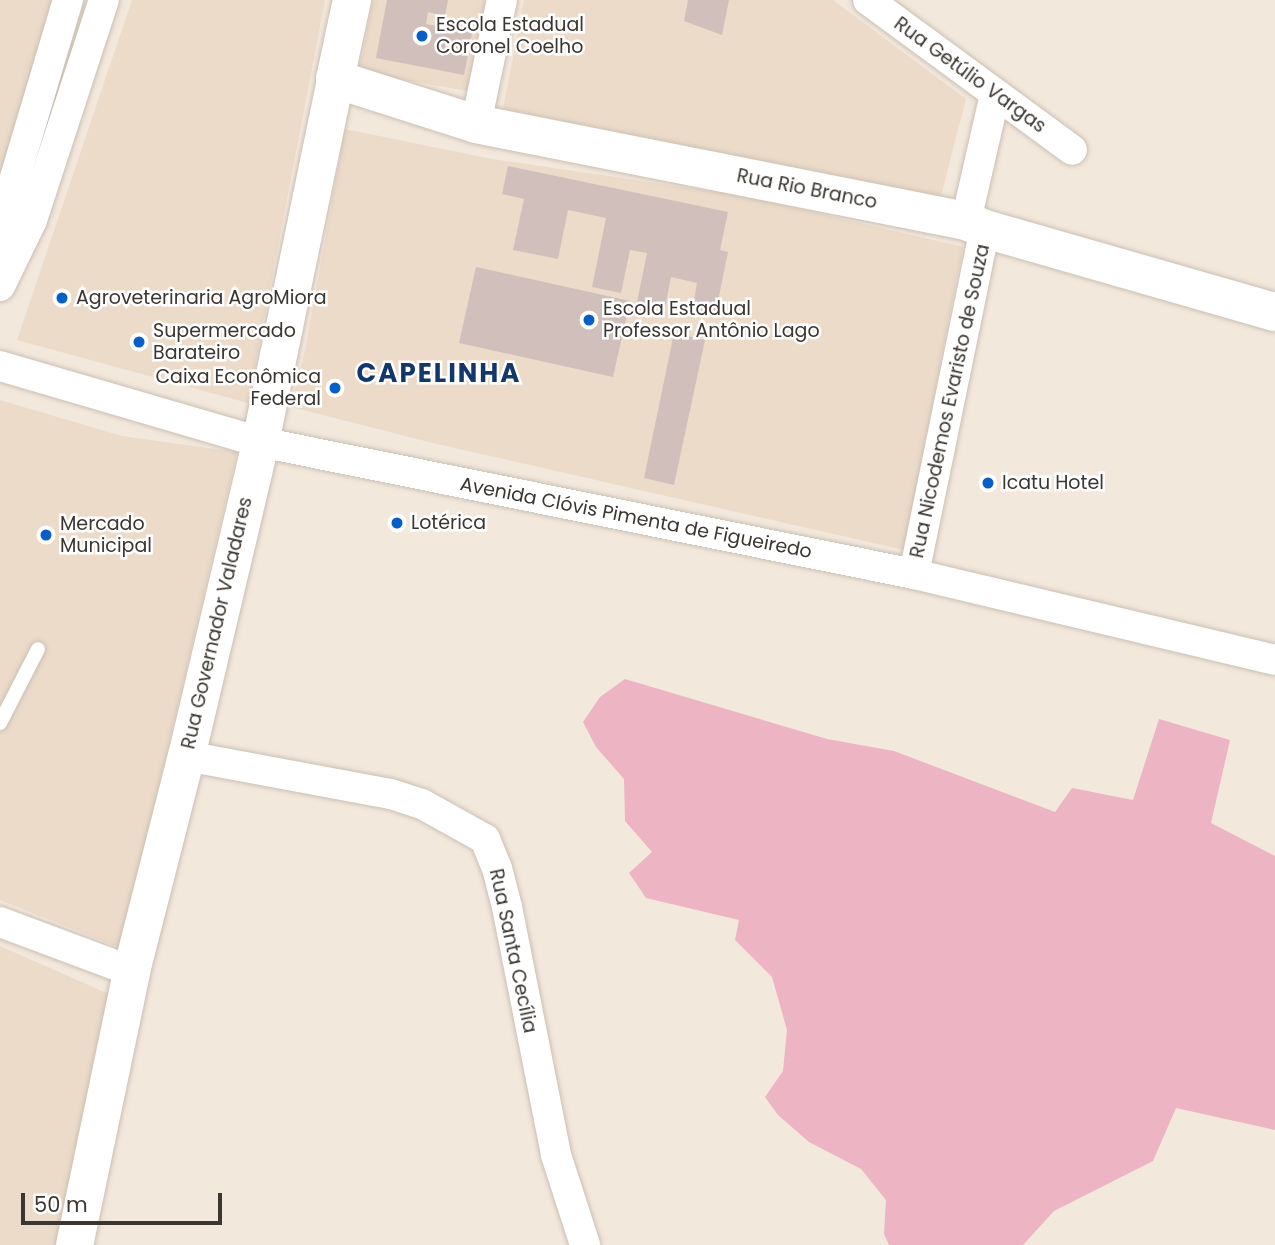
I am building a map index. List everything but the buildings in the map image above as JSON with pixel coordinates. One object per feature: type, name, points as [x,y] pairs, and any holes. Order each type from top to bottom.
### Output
[{"type":"main road","name":"Rua Governador Valadares","points":[[335,79],[352,0]]},
{"type":"main road","name":"Rua Rio Branco","points":[[335,79],[476,124],[976,225],[1275,312]]},
{"type":"street","points":[[0,255],[5,211],[68,0]]},
{"type":"street","points":[[0,286],[32,220],[92,44],[104,0]]},
{"type":"street","points":[[476,124],[502,0]]},
{"type":"street","name":"Rua Getúlio Vargas","points":[[868,0],[1072,150]]},
{"type":"street","points":[[58,34],[92,44]]},
{"type":"street","name":"Rua Governador Valadares","points":[[74,1245],[131,971],[186,757],[260,442],[335,79]]},
{"type":"street","name":"Rua Nicodemos Evaristo de Souza","points":[[914,573],[976,225],[995,94]]},
{"type":"street","name":"Avenida Clóvis Pimenta de Figueiredo","points":[[0,366],[260,442],[914,573],[1275,660]]},
{"type":"street","name":"Rua Santa Cecília","points":[[186,757],[391,794],[422,804],[485,839],[497,868],[507,907],[556,1154],[586,1245]]},
{"type":"street","points":[[0,922],[131,971]]},
{"type":"lane","points":[[0,723],[38,649]]},
{"type":"shaded area","points":[[0,0],[53,0],[0,173]]},
{"type":"shaded area","points":[[132,0],[325,0],[248,403],[17,340]]},
{"type":"shaded area","name":"Escola Estadual Coronel Coelho","points":[[373,0],[485,0],[467,91],[359,72]]},
{"type":"shaded area","points":[[524,0],[833,0],[966,99],[941,196],[503,109]]},
{"type":"shaded area","points":[[345,129],[492,159],[744,196],[963,247],[904,550],[433,443],[291,407],[305,351]]},
{"type":"shaded area","points":[[0,400],[122,436],[237,452],[121,948],[0,900]]},
{"type":"shaded area","points":[[625,679],[827,739],[894,751],[1055,812],[1072,788],[1133,800],[1159,719],[1230,740],[1211,823],[1275,856],[1275,1130],[1176,1108],[1153,1161],[1054,1211],[1023,1245],[889,1245],[884,1234],[886,1200],[861,1169],[809,1142],[778,1115],[765,1097],[783,1071],[787,1030],[772,977],[735,940],[739,920],[646,898],[629,873],[652,852],[625,821],[624,779],[596,747],[583,722],[600,697]]},
{"type":"shaded area","points":[[0,946],[111,995],[58,1245],[0,1245]]},
{"type":"place","name":"Escola Estadual Coronel Coelho","points":[[422,36]]},
{"type":"place","name":"Agroveterinaria AgroMiora","points":[[62,298]]},
{"type":"place","name":"Escola Estadual Professor Antônio Lago","points":[[589,320]]},
{"type":"place","name":"Supermercado Barateiro","points":[[139,342]]},
{"type":"place","name":"Caixa Econômica Federal","points":[[335,388]]},
{"type":"place","name":"Icatu Hotel","points":[[988,483]]},
{"type":"place","name":"Lotérica","points":[[397,523]]},
{"type":"place","name":"Mercado Municipal","points":[[46,535]]},
{"type":"district","name":"CAPELINHA","points":[[439,374]]}]
